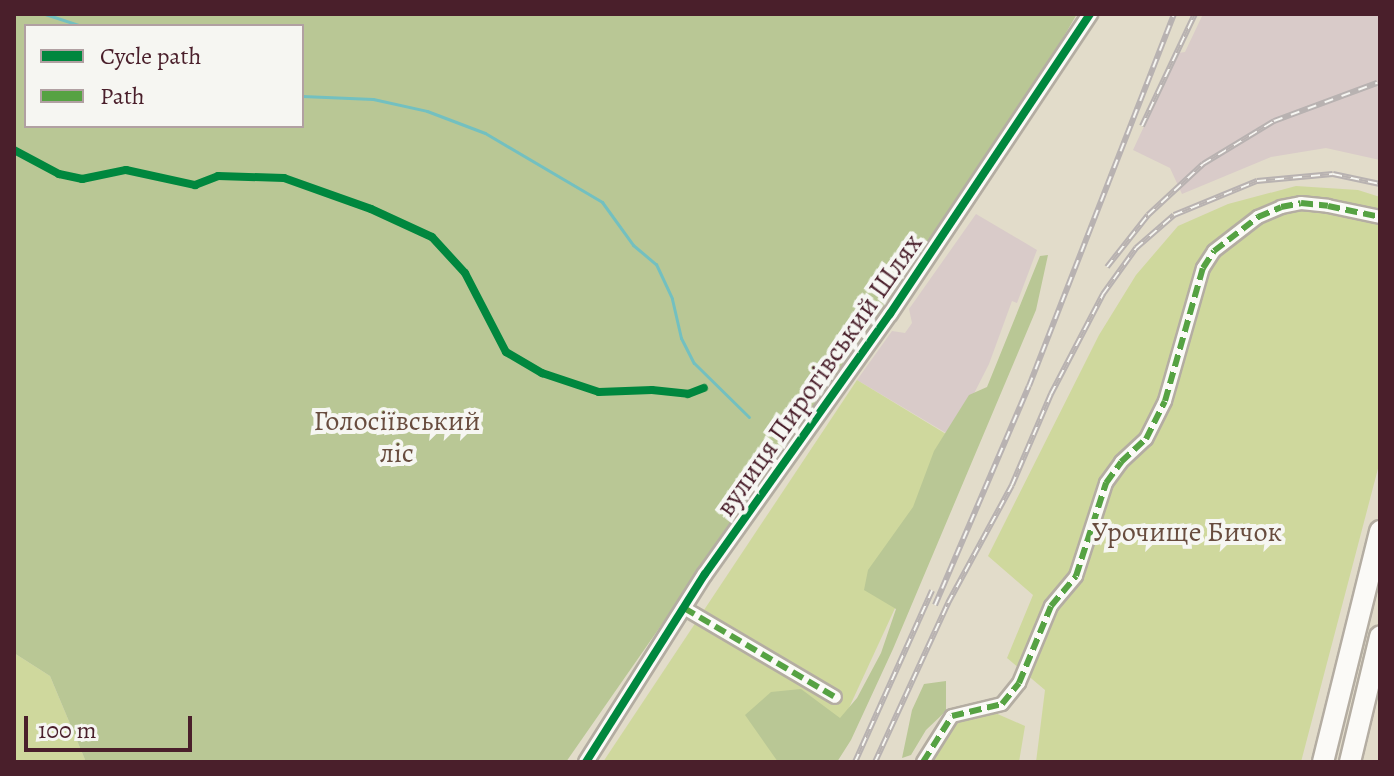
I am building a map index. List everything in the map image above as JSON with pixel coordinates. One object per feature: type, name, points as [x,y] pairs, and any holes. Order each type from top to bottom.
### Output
[{"type":"highway","points":[[1323,762],[1380,531]]},
{"type":"highway","points":[[1350,762],[1380,637]]},
{"type":"street","name":"вулиця Пирогівський Шлях","points":[[586,762],[684,608],[899,301],[1090,14]]},
{"type":"street","points":[[923,762],[952,716],[1002,704],[1019,683],[1051,606],[1076,576],[1106,483],[1121,462],[1146,439],[1165,401],[1203,268],[1214,251],[1258,217],[1281,207],[1301,203],[1380,217]]},
{"type":"street","points":[[684,608],[835,697]]},
{"type":"shaded area","points":[[1203,14],[1380,14],[1380,160],[1326,148],[1271,157],[1182,194],[1170,168],[1133,150],[1178,53],[1185,52]]},
{"type":"shaded area","points":[[976,214],[1037,250],[1017,303],[1012,301],[989,364],[956,429],[946,433],[857,380],[892,331],[905,333],[912,323],[909,309]]},
{"type":"green space","name":"Голосіївський ліс","points":[[14,14],[1077,14],[1025,103],[566,762],[86,762],[50,676],[14,653]]},
{"type":"green space","name":"Урочище Бичок","points":[[1296,186],[1358,190],[1380,197],[1380,461],[1301,762],[1036,762],[1045,690],[1007,658],[1033,595],[988,556],[1099,335],[1136,275],[1178,226],[1228,204]]},
{"type":"green space","points":[[1048,255],[1036,310],[893,649],[851,740],[837,762],[778,762],[745,715],[771,692],[801,689],[840,718],[857,698],[881,653],[896,609],[864,590],[868,570],[913,507],[934,451],[969,395],[987,387],[1040,256]]},
{"type":"green space","points":[[857,380],[969,448],[824,762],[603,762]]},
{"type":"green space","points":[[14,653],[50,676],[86,762],[14,762]]},
{"type":"green space","points":[[946,681],[946,711],[926,730],[911,755],[902,758],[912,710],[924,684]]},
{"type":"green space","points":[[993,712],[1025,726],[1019,762],[926,762],[956,716]]},
{"type":"waterway","points":[[45,14],[76,24]]},
{"type":"waterway","points":[[304,96],[373,99],[427,111],[485,133],[602,202],[633,245],[656,264],[672,299],[681,338],[694,363],[749,417]]},
{"type":"railway","points":[[935,605],[1029,386],[1174,14]]},
{"type":"railway","points":[[1142,126],[1195,14]]},
{"type":"railway","points":[[1107,267],[1148,215],[1203,164],[1274,121],[1377,83]]},
{"type":"railway","points":[[875,762],[948,603],[1012,485],[1051,394],[1103,294],[1136,248],[1174,215],[1257,181],[1333,174],[1380,184]]},
{"type":"railway","points":[[855,762],[932,591]]},
{"type":"marked path","points":[[923,762],[952,716],[1002,704],[1019,683],[1051,606],[1076,576],[1106,483],[1121,462],[1146,439],[1165,401],[1203,268],[1214,251],[1258,217],[1281,207],[1301,203],[1380,217]]},
{"type":"marked path","points":[[684,608],[835,697]]},
{"type":"cycle path","points":[[586,762],[705,574],[890,314],[1090,14]]},
{"type":"cycle path","points":[[14,150],[59,174],[82,179],[126,170],[195,185],[218,176],[284,178],[371,209],[432,237],[465,273],[506,352],[542,373],[599,392],[652,390],[688,394],[704,388]]}]
